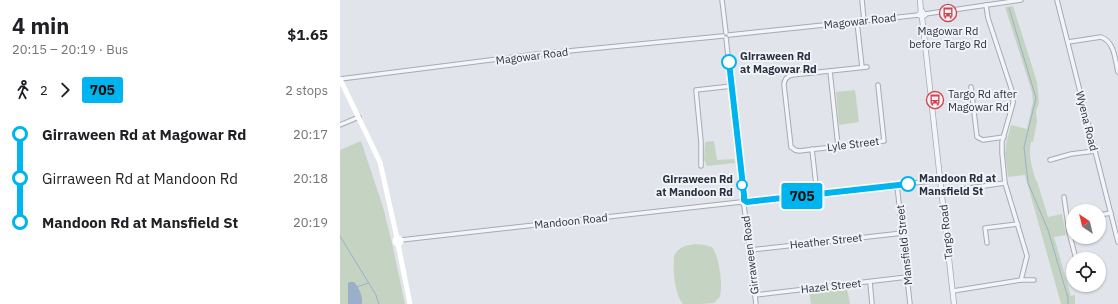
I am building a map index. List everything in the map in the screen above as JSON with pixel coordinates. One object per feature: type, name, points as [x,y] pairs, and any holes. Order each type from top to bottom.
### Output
[{"type":"main road","points":[[340,79],[380,162],[399,241],[410,304]]},
{"type":"street","name":"Girraween Road","points":[[722,0],[756,304]]},
{"type":"street","points":[[862,0],[864,21]]},
{"type":"street","name":"Targo Road","points":[[920,0],[954,304]]},
{"type":"street","name":"Magowar Road","points":[[340,79],[537,54],[857,22],[1021,0]]},
{"type":"street","name":"Wyena Road","points":[[1057,0],[1118,242]]},
{"type":"street","points":[[986,5],[988,18],[1013,94],[1002,153],[1005,183],[1027,256],[1021,280]]},
{"type":"street","points":[[857,22],[862,67]]},
{"type":"street","points":[[1068,42],[1101,37],[1106,38],[1111,45],[1118,72]]},
{"type":"street","points":[[788,151],[792,148],[790,144],[784,85],[785,79],[792,75],[867,67]]},
{"type":"street","points":[[830,71],[838,146]]},
{"type":"street","name":"Lyle Street","points":[[792,148],[797,150],[812,149],[884,141],[878,85]]},
{"type":"street","points":[[701,166],[701,142],[696,90],[732,86]]},
{"type":"street","points":[[971,87],[976,134],[978,139]]},
{"type":"street","points":[[340,125],[358,117]]},
{"type":"street","points":[[978,139],[983,140],[1004,137]]},
{"type":"street","points":[[974,143],[978,139]]},
{"type":"street","points":[[812,149],[817,194]]},
{"type":"street","points":[[1050,160],[1071,154],[1095,151]]},
{"type":"street","name":"Mandoon Road","points":[[399,241],[940,180]]},
{"type":"street","points":[[941,192],[1005,183]]},
{"type":"street","name":"Mansfield Street","points":[[897,185],[910,304]]},
{"type":"street","points":[[1064,197],[1066,208]]},
{"type":"street","points":[[1106,214],[1111,214]]},
{"type":"street","points":[[987,243],[985,228],[1018,224]]},
{"type":"street","name":"Heather Street","points":[[750,250],[903,233]]},
{"type":"street","name":"Hazel Street","points":[[755,294],[908,277]]},
{"type":"street","points":[[952,291],[1021,280],[1034,280]]},
{"type":"street","points":[[870,282],[872,304]]},
{"type":"green space","points":[[1013,6],[1037,82],[1039,102],[1036,112],[1037,122],[1033,142],[1031,142],[1030,147],[1030,157],[1048,217],[1062,214],[1066,235],[1054,237],[1066,279],[1066,292],[1070,292],[1071,296],[1075,295],[1075,304],[1061,304],[1025,175],[1008,177],[1005,154],[1011,125],[1027,129],[1033,102],[1032,92],[1005,7]]},
{"type":"green space","points":[[855,90],[859,122],[839,125],[836,92]]},
{"type":"green space","points":[[361,141],[383,207],[405,304],[340,304],[340,150]]},
{"type":"green space","points":[[714,141],[717,160],[734,159],[735,163],[707,166],[704,160],[705,142]]},
{"type":"green space","points":[[696,244],[712,247],[717,257],[720,271],[721,291],[720,297],[714,303],[683,304],[676,288],[674,256],[678,250],[686,246]]},
{"type":"green space","points":[[847,288],[850,304],[811,304],[809,292]]},
{"type":"water","points":[[354,282],[359,289],[362,304],[348,304],[348,283]]},
{"type":"waterway","points":[[1009,8],[1036,98],[1024,147],[1028,183],[1048,230],[1068,298],[1068,304]]},
{"type":"waterway","points":[[340,236],[376,295],[379,304]]},
{"type":"waterway","points":[[357,287],[368,283]]},
{"type":"bus line","name":"705","points":[[729,62],[744,200],[747,202],[908,184]]},
{"type":"place","name":"Magowar Rd before Targo Rd","points":[[948,13]]},
{"type":"place","name":"Girraween Rd at Magowar Rd","points":[[729,62]]},
{"type":"place","name":"Targo Rd after Magowar Rd","points":[[935,100]]},
{"type":"place","name":"Mandoon Rd at Mansfield St","points":[[908,184]]},
{"type":"place","name":"Girraween Rd at Mandoon Rd","points":[[742,185]]}]
